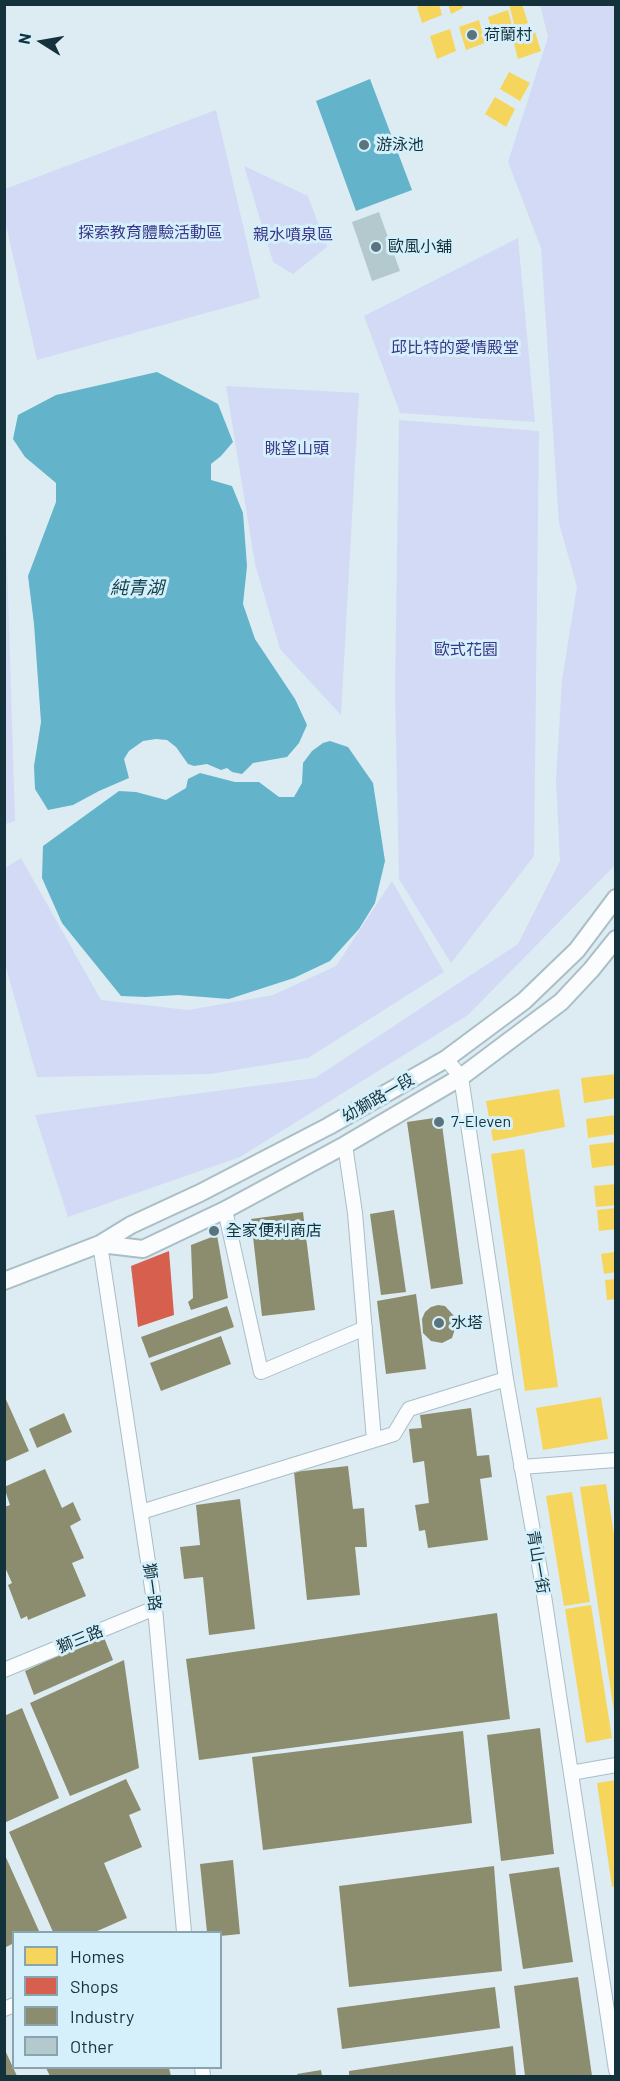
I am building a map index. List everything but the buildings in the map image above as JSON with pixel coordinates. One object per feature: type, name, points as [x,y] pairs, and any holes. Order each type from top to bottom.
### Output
[{"type":"street","name":"幼獅路一段","points":[[4,1281],[100,1244],[131,1225],[200,1193],[329,1126],[446,1059],[524,1001],[577,950],[615,898]]},
{"type":"street","name":"幼獅路一段","points":[[100,1244],[143,1249],[225,1210],[345,1145],[461,1077],[561,1002],[591,970],[615,939]]},
{"type":"street","points":[[446,1059],[461,1077]]},
{"type":"street","name":"青山一街","points":[[461,1077],[506,1379],[541,1576],[615,2070]]},
{"type":"street","points":[[345,1145],[355,1213],[374,1440]]},
{"type":"street","points":[[225,1210],[261,1372],[365,1328]]},
{"type":"street","name":"獅一路","points":[[100,1244],[155,1608],[180,1931]]},
{"type":"street","points":[[141,1512],[394,1434],[409,1409],[506,1379]]},
{"type":"street","points":[[521,1467],[615,1460]]},
{"type":"street","name":"獅三路","points":[[4,1670],[155,1608]]},
{"type":"street","points":[[571,1773],[615,1765]]},
{"type":"green space","points":[[540,5],[615,5],[615,865],[468,1015],[240,1157],[68,1217],[35,1115],[315,1078],[518,944],[560,861],[556,780],[562,680],[577,587],[559,523],[541,248],[508,162],[548,37]]},
{"type":"green space","name":"探索教育體驗活動區","points":[[216,110],[260,298],[37,360],[5,221],[5,189]]},
{"type":"green space","name":"親水噴泉區","points":[[244,166],[308,196],[327,247],[293,274],[273,262]]},
{"type":"green space","name":"邱比特的愛情殿堂","points":[[518,238],[535,422],[400,413],[364,316]]},
{"type":"green space","name":"眺望山頭","points":[[226,386],[359,393],[341,715],[280,649],[255,564]]},
{"type":"green space","name":"歐式花園","points":[[399,420],[539,431],[534,856],[451,963],[399,879],[395,693]]},
{"type":"green space","points":[[5,497],[15,821],[4,824]]},
{"type":"green space","points":[[21,858],[101,1000],[188,1010],[273,995],[336,966],[392,881],[444,972],[308,1058],[210,1074],[37,1077],[5,964],[5,868]]},
{"type":"water","name":"游泳池","points":[[370,79],[412,190],[356,211],[316,101]]},
{"type":"water","name":"純青湖","points":[[157,372],[218,404],[233,442],[211,464],[211,480],[232,486],[243,513],[247,566],[243,604],[255,639],[295,699],[307,725],[299,743],[287,757],[253,763],[242,774],[232,772],[227,768],[221,770],[207,764],[194,766],[188,764],[176,747],[167,740],[143,741],[129,751],[124,759],[129,778],[73,805],[48,810],[35,789],[34,766],[41,722],[28,576],[56,502],[56,483],[25,457],[13,439],[18,415],[56,395]]},
{"type":"water","points":[[330,741],[348,747],[373,783],[385,861],[375,903],[359,929],[330,961],[294,978],[229,999],[178,995],[121,996],[62,923],[42,878],[43,846],[119,791],[136,792],[166,800],[186,788],[188,779],[200,773],[235,782],[259,782],[279,797],[294,797],[302,783],[303,763],[312,751]]},
{"type":"place","name":"荷蘭村","points":[[472,35]]},
{"type":"place","name":"游泳池","points":[[364,145]]},
{"type":"place","name":"歐風小舖","points":[[376,247]]},
{"type":"place","name":"7-Eleven","points":[[439,1122]]},
{"type":"place","name":"全家便利商店","points":[[214,1231]]},
{"type":"place","name":"水塔","points":[[439,1323]]}]
